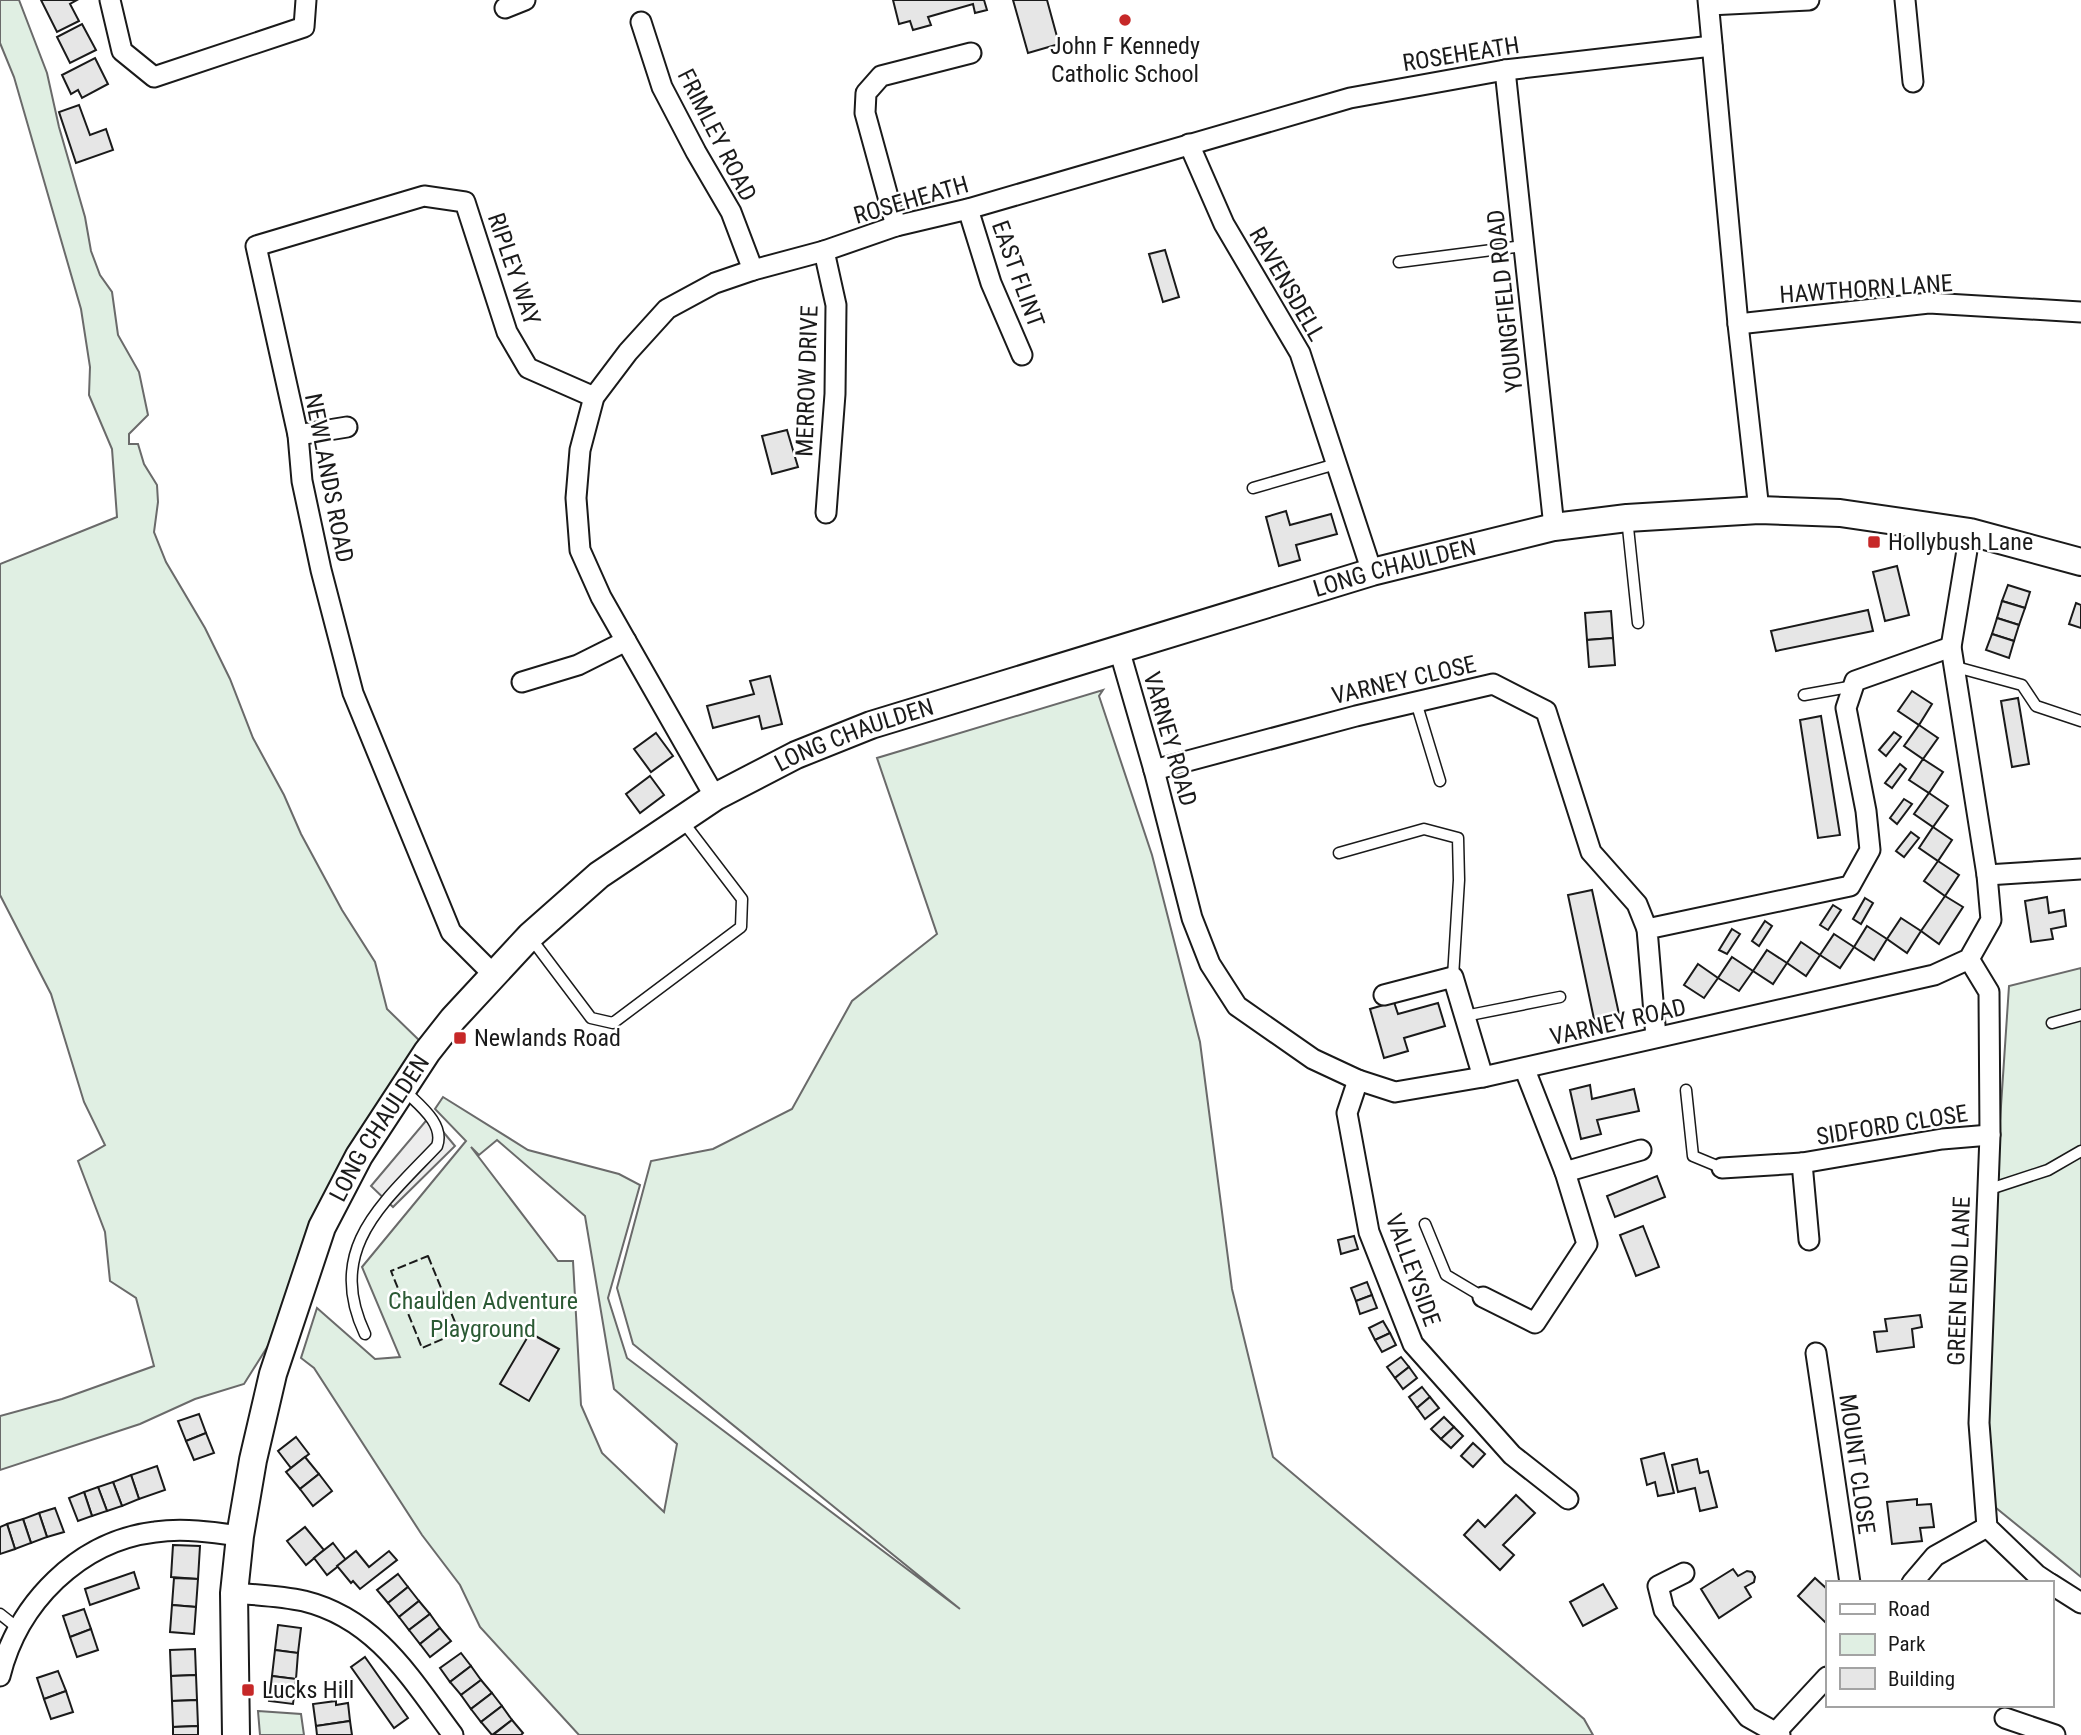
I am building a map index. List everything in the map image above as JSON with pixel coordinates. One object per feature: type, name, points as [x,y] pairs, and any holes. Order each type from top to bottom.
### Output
[{"type":"street","points":[[110,0],[122,51],[154,77],[304,27],[306,0]]},
{"type":"street","points":[[505,8],[525,0]]},
{"type":"street","points":[[1759,510],[1738,324],[1708,3],[1809,0]]},
{"type":"street","points":[[1905,0],[1913,82]]},
{"type":"street","name":"FRIMLEY ROAD","points":[[641,22],[662,88],[731,212],[753,270]]},
{"type":"street","name":"ROSEHEATH","points":[[715,797],[625,641],[580,550],[576,498],[580,450],[594,397],[628,352],[667,309],[715,284],[753,270],[824,251],[896,226],[968,209],[1350,98],[1505,70],[1712,46]]},
{"type":"street","points":[[896,226],[865,113],[866,93],[881,76],[971,53]]},
{"type":"street","name":"YOUNGFIELD ROAD","points":[[1505,70],[1554,527]]},
{"type":"street","name":"RAVENSDELL","points":[[1189,144],[1224,224],[1300,353],[1372,572]]},
{"type":"street","name":"RIPLEY WAY","points":[[256,246],[424,196],[465,202],[507,332],[528,368],[594,397]]},
{"type":"street","name":"EAST FLINT","points":[[968,209],[991,283],[1022,355]]},
{"type":"street","name":"NEWLANDS ROAD","points":[[256,246],[298,435],[302,481],[321,570],[353,693],[450,932],[494,975]]},
{"type":"street","name":"MERROW DRIVE","points":[[824,251],[836,305],[835,394],[826,513]]},
{"type":"street","name":"HAWTHORN LANE","points":[[1738,324],[1929,303],[2081,312]]},
{"type":"street","points":[[298,435],[347,427]]},
{"type":"street","name":"LONG CHAULDEN","points":[[236,1735],[234,1593],[240,1536],[253,1460],[274,1374],[322,1227],[359,1156],[402,1089],[453,1019],[530,936],[599,875],[715,797],[796,755],[871,725],[1372,572],[1554,527],[1627,518],[1759,510],[1840,513],[1970,532],[2081,562]]},
{"type":"street","points":[[1969,959],[1991,920],[1987,875],[1951,647],[1970,532]]},
{"type":"street","points":[[522,682],[578,665],[625,641]]},
{"type":"street","points":[[1656,1037],[1647,929],[1850,886],[1870,850],[1866,811],[1846,708],[1855,681],[1951,647]]},
{"type":"street","name":"VARNEY ROAD","points":[[1119,649],[1192,918],[1210,964],[1237,1006],[1313,1059],[1358,1080],[1395,1092],[1525,1069],[1934,975],[1969,959]]},
{"type":"street","name":"VARNEY CLOSE","points":[[1154,770],[1493,684],[1546,711],[1591,852],[1637,904],[1647,929]]},
{"type":"street","points":[[1987,875],[2081,869]]},
{"type":"street","name":"GREEN END LANE","points":[[1969,959],[1989,992],[1990,1135],[1979,1423],[1987,1527]]},
{"type":"street","points":[[1384,995],[1453,977],[1483,1077]]},
{"type":"street","points":[[1483,1297],[1535,1323],[1587,1244],[1565,1172],[1525,1069]]},
{"type":"street","name":"VALLEYSIDE","points":[[1358,1080],[1347,1113],[1369,1232],[1413,1344],[1512,1455],[1568,1499]]},
{"type":"street","name":"SIDFORD CLOSE","points":[[1722,1168],[1802,1163],[1942,1139],[1990,1135]]},
{"type":"street","points":[[1565,1172],[1641,1150]]},
{"type":"street","name":"SIDFORD CLOSE","points":[[1802,1163],[1810,1240]]},
{"type":"street","name":"MOUNT CLOSE","points":[[1816,1353],[1850,1581]]},
{"type":"street","points":[[1914,1581],[1936,1556],[1987,1527],[2047,1581]]},
{"type":"street","points":[[0,1676],[5,1657],[36,1600],[59,1575],[90,1553],[122,1539],[154,1532],[185,1530],[240,1536]]},
{"type":"street","points":[[1684,1573],[1658,1586],[1664,1610],[1748,1717],[1778,1734],[1826,1678]]},
{"type":"street","points":[[2053,1585],[2081,1602]]},
{"type":"street","points":[[234,1593],[304,1601],[352,1621],[375,1637],[397,1660],[453,1735]]},
{"type":"street","points":[[2006,1718],[2055,1735]]},
{"type":"lane","points":[[1399,261],[1523,246]]},
{"type":"lane","points":[[1253,488],[1336,464]]},
{"type":"lane","points":[[1627,518],[1637,623]]},
{"type":"lane","points":[[1956,667],[2022,685],[2036,706],[2081,721]]},
{"type":"lane","points":[[1804,695],[1854,686]]},
{"type":"lane","points":[[1416,702],[1440,781]]},
{"type":"lane","points":[[530,936],[591,1018],[613,1023],[741,927],[743,899],[681,819]]},
{"type":"lane","points":[[1339,853],[1424,829],[1458,838],[1459,880],[1453,977]]},
{"type":"lane","points":[[1465,1017],[1560,997]]},
{"type":"lane","points":[[2052,1023],[2081,1015]]},
{"type":"lane","points":[[365,1334],[351,1292],[351,1263],[356,1246],[386,1200],[439,1141],[430,1116],[402,1089]]},
{"type":"lane","points":[[1686,1090],[1693,1156],[1722,1168]]},
{"type":"lane","points":[[1987,1190],[2048,1170],[2081,1151]]},
{"type":"lane","points":[[1425,1224],[1447,1275],[1483,1297]]},
{"type":"lane","points":[[0,1614],[19,1629]]},
{"type":"green space","points":[[0,0],[19,0],[47,73],[59,127],[85,217],[91,251],[100,275],[112,292],[118,335],[139,372],[148,415],[129,434],[129,444],[138,444],[144,464],[157,485],[154,532],[166,562],[205,628],[230,679],[253,738],[284,795],[301,834],[342,910],[375,962],[387,1009],[422,1043],[271,1341],[244,1384],[195,1399],[140,1424],[0,1470],[0,1416],[62,1399],[154,1366],[136,1298],[110,1281],[105,1232],[78,1161],[105,1145],[84,1102],[51,994],[0,895],[0,564],[117,517],[112,449],[89,395],[90,367],[81,309],[14,77],[0,43]]},
{"type":"green space","name":"Chaulden Adventure Playground","points":[[1103,690],[1099,696],[1152,855],[1200,1042],[1232,1289],[1273,1457],[1584,1719],[1593,1735],[579,1735],[480,1627],[460,1585],[422,1535],[314,1368],[301,1358],[317,1308],[375,1359],[400,1357],[362,1267],[466,1141],[435,1109],[443,1097],[528,1150],[619,1174],[640,1185],[608,1298],[627,1358],[960,1609],[633,1344],[617,1288],[651,1161],[713,1149],[792,1109],[852,1001],[937,934],[877,758]],"holes":[[[497,1140],[585,1216],[614,1389],[677,1444],[664,1512],[602,1453],[581,1405],[573,1261],[558,1261],[471,1147],[479,1155]]]},
{"type":"green space","points":[[2081,968],[2081,1577],[1990,1503],[1984,1361],[2009,986]]},
{"type":"green space","points":[[258,1711],[301,1714],[304,1735],[260,1735]]},
{"type":"shaded area","points":[[430,1116],[455,1146],[393,1207],[371,1186]]},
{"type":"building","points":[[41,0],[77,0],[70,4],[79,21],[57,32]]},
{"type":"building","points":[[893,0],[984,0],[987,10],[975,13],[973,4],[928,17],[931,25],[913,30],[910,21],[899,24]]},
{"type":"building","points":[[1013,0],[1047,0],[1059,44],[1028,53]]},
{"type":"building","points":[[82,24],[96,50],[70,63],[57,37]]},
{"type":"building","points":[[95,58],[108,84],[82,98],[78,90],[71,94],[62,75]]},
{"type":"building","points":[[79,105],[90,135],[106,129],[113,150],[76,163],[59,112]]},
{"type":"building","points":[[1165,250],[1179,297],[1163,302],[1149,254]]},
{"type":"building","points":[[787,430],[798,467],[772,474],[762,436]]},
{"type":"building","points":[[1286,511],[1290,525],[1331,514],[1337,534],[1296,545],[1300,560],[1279,566],[1266,517]]},
{"type":"building","points":[[1897,566],[1909,615],[1885,621],[1873,572]]},
{"type":"building","points":[[2008,585],[2030,592],[2025,608],[2002,601]]},
{"type":"building","points":[[2002,601],[2025,608],[2019,625],[1997,618]]},
{"type":"building","points":[[2076,603],[2081,605],[2081,628],[2069,624]]},
{"type":"building","points":[[1868,610],[1873,631],[1776,651],[1771,631]]},
{"type":"building","points":[[1611,611],[1613,638],[1587,640],[1585,613]]},
{"type":"building","points":[[1997,618],[2019,625],[2014,641],[1992,634]]},
{"type":"building","points":[[1992,634],[2014,641],[2009,658],[1986,650]]},
{"type":"building","points":[[1613,638],[1615,665],[1589,667],[1587,640]]},
{"type":"building","points":[[770,676],[782,724],[762,729],[759,716],[713,728],[707,706],[754,694],[750,681]]},
{"type":"building","points":[[1912,691],[1932,704],[1919,725],[1898,711]]},
{"type":"building","points":[[2018,698],[2029,764],[2012,767],[2001,701]]},
{"type":"building","points":[[1821,716],[1840,835],[1818,838],[1800,720]]},
{"type":"building","points":[[1919,725],[1938,738],[1923,759],[1904,746]]},
{"type":"building","points":[[1894,732],[1901,737],[1886,756],[1879,750]]},
{"type":"building","points":[[656,733],[673,756],[651,772],[634,749]]},
{"type":"building","points":[[1923,759],[1943,772],[1929,793],[1909,780]]},
{"type":"building","points":[[1900,764],[1906,769],[1892,788],[1885,783]]},
{"type":"building","points":[[650,776],[664,795],[640,813],[626,794]]},
{"type":"building","points":[[1929,793],[1948,806],[1933,827],[1914,814]]},
{"type":"building","points":[[1904,799],[1912,804],[1897,824],[1890,818]]},
{"type":"building","points":[[1933,827],[1952,840],[1938,861],[1919,848]]},
{"type":"building","points":[[1911,832],[1919,838],[1904,857],[1896,851]]},
{"type":"building","points":[[1938,861],[1959,875],[1945,896],[1924,881]]},
{"type":"building","points":[[1592,890],[1619,1014],[1594,1019],[1568,895]]},
{"type":"building","points":[[1945,896],[1963,907],[1939,944],[1921,931]]},
{"type":"building","points":[[2047,897],[2049,913],[2064,910],[2066,926],[2051,929],[2053,939],[2031,942],[2025,901]]},
{"type":"building","points":[[1865,898],[1873,903],[1861,924],[1853,919]]},
{"type":"building","points":[[1833,905],[1841,910],[1828,930],[1820,925]]},
{"type":"building","points":[[1901,918],[1921,931],[1907,953],[1887,939]]},
{"type":"building","points":[[1765,921],[1772,926],[1759,946],[1752,941]]},
{"type":"building","points":[[1867,926],[1887,939],[1874,960],[1854,947]]},
{"type":"building","points":[[1732,929],[1740,934],[1727,954],[1719,950]]},
{"type":"building","points":[[1834,934],[1854,947],[1840,968],[1820,955]]},
{"type":"building","points":[[1801,942],[1820,955],[1806,976],[1787,963]]},
{"type":"building","points":[[1767,950],[1787,963],[1773,984],[1753,971]]},
{"type":"building","points":[[1732,957],[1753,971],[1739,991],[1718,978]]},
{"type":"building","points":[[1698,964],[1718,978],[1704,998],[1684,985]]},
{"type":"building","points":[[1394,1002],[1398,1014],[1438,1003],[1445,1026],[1404,1038],[1408,1051],[1384,1058],[1370,1009]]},
{"type":"building","points":[[1590,1085],[1592,1099],[1634,1089],[1639,1111],[1597,1120],[1601,1134],[1581,1139],[1570,1090]]},
{"type":"building","points":[[1657,1176],[1665,1197],[1615,1217],[1607,1196]]},
{"type":"building","points":[[1643,1226],[1659,1267],[1636,1276],[1620,1235]]},
{"type":"building","points":[[1354,1236],[1358,1249],[1341,1254],[1338,1240]]},
{"type":"building","points":[[1367,1282],[1372,1295],[1356,1301],[1351,1288]]},
{"type":"building","points":[[1372,1295],[1377,1308],[1360,1314],[1356,1301]]},
{"type":"building","points":[[1920,1315],[1922,1327],[1912,1329],[1914,1347],[1877,1352],[1874,1332],[1887,1331],[1885,1319]]},
{"type":"building","points":[[1383,1321],[1390,1333],[1375,1340],[1369,1328]]},
{"type":"building","points":[[530,1333],[559,1349],[529,1401],[500,1384]]},
{"type":"building","points":[[1390,1333],[1396,1345],[1382,1352],[1375,1340]]},
{"type":"building","points":[[1401,1357],[1409,1367],[1395,1378],[1387,1367]]},
{"type":"building","points":[[1409,1367],[1417,1378],[1403,1389],[1395,1378]]},
{"type":"building","points":[[1422,1387],[1430,1397],[1417,1408],[1409,1397]]},
{"type":"building","points":[[1430,1397],[1439,1408],[1425,1419],[1417,1408]]},
{"type":"building","points":[[199,1414],[206,1433],[186,1441],[178,1421]]},
{"type":"building","points":[[1444,1417],[1454,1427],[1441,1439],[1431,1429]]},
{"type":"building","points":[[1454,1427],[1463,1436],[1451,1448],[1441,1439]]},
{"type":"building","points":[[206,1433],[214,1453],[194,1460],[186,1441]]},
{"type":"building","points":[[296,1437],[309,1454],[291,1468],[278,1451]]},
{"type":"building","points":[[1473,1443],[1485,1454],[1473,1467],[1461,1456]]},
{"type":"building","points":[[1664,1453],[1674,1493],[1658,1496],[1655,1482],[1647,1485],[1641,1459]]},
{"type":"building","points":[[305,1457],[319,1474],[300,1489],[286,1472]]},
{"type":"building","points":[[1697,1459],[1700,1473],[1708,1471],[1717,1507],[1700,1511],[1695,1488],[1678,1492],[1672,1465]]},
{"type":"building","points":[[157,1466],[165,1490],[139,1499],[131,1475]]},
{"type":"building","points":[[319,1474],[332,1491],[313,1506],[300,1489]]},
{"type":"building","points":[[131,1475],[139,1499],[122,1506],[113,1482]]},
{"type":"building","points":[[113,1482],[122,1506],[107,1511],[98,1487]]},
{"type":"building","points":[[98,1487],[107,1511],[92,1516],[84,1492]]},
{"type":"building","points":[[84,1492],[92,1516],[78,1521],[69,1498]]},
{"type":"building","points":[[1516,1495],[1535,1513],[1503,1545],[1514,1555],[1500,1570],[1464,1535],[1478,1520],[1485,1527]]},
{"type":"building","points":[[1917,1499],[1917,1505],[1931,1504],[1934,1527],[1920,1528],[1922,1541],[1892,1544],[1887,1502]]},
{"type":"building","points":[[55,1508],[64,1532],[47,1537],[39,1513]]},
{"type":"building","points":[[39,1513],[47,1537],[31,1543],[23,1519]]},
{"type":"building","points":[[23,1519],[31,1543],[15,1549],[7,1524]]},
{"type":"building","points":[[7,1524],[15,1549],[0,1554],[0,1527]]},
{"type":"building","points":[[305,1527],[324,1550],[306,1565],[287,1541]]},
{"type":"building","points":[[333,1543],[346,1560],[327,1575],[314,1558]]},
{"type":"building","points":[[173,1545],[200,1546],[198,1579],[171,1577]]},
{"type":"building","points":[[356,1551],[369,1567],[389,1551],[397,1560],[360,1589],[353,1581],[351,1583],[337,1566]]},
{"type":"building","points":[[1733,1569],[1738,1576],[1747,1571],[1752,1572],[1754,1582],[1745,1587],[1751,1597],[1719,1618],[1701,1589]]},
{"type":"building","points":[[134,1572],[139,1588],[90,1605],[85,1589]]},
{"type":"building","points":[[398,1574],[408,1587],[388,1603],[377,1590]]},
{"type":"building","points":[[174,1578],[198,1579],[196,1607],[172,1605]]},
{"type":"building","points":[[1815,1578],[1826,1588],[1826,1623],[1798,1596]]},
{"type":"building","points":[[1603,1584],[1617,1608],[1583,1626],[1570,1602]]},
{"type":"building","points":[[408,1587],[419,1601],[399,1617],[388,1603]]},
{"type":"building","points":[[419,1601],[430,1614],[409,1630],[399,1617]]},
{"type":"building","points":[[172,1605],[196,1607],[194,1634],[170,1632]]},
{"type":"building","points":[[84,1609],[91,1629],[70,1637],[63,1616]]},
{"type":"building","points":[[430,1614],[440,1628],[420,1644],[409,1630]]},
{"type":"building","points":[[278,1625],[301,1628],[298,1653],[275,1650]]},
{"type":"building","points":[[440,1628],[451,1641],[430,1657],[420,1644]]},
{"type":"building","points":[[91,1629],[98,1650],[77,1657],[70,1637]]},
{"type":"building","points":[[195,1649],[196,1675],[171,1676],[170,1650]]},
{"type":"building","points":[[275,1650],[298,1653],[296,1679],[272,1676]]},
{"type":"building","points":[[461,1653],[471,1666],[450,1682],[440,1668]]},
{"type":"building","points":[[365,1657],[408,1718],[394,1728],[351,1667]]},
{"type":"building","points":[[471,1666],[481,1680],[461,1695],[450,1682]]},
{"type":"building","points":[[58,1671],[66,1691],[44,1699],[37,1678]]},
{"type":"building","points":[[196,1675],[197,1700],[172,1701],[171,1676]]},
{"type":"building","points":[[272,1676],[296,1679],[293,1704],[269,1701]]},
{"type":"building","points":[[481,1680],[492,1693],[471,1709],[461,1695]]},
{"type":"building","points":[[66,1691],[73,1712],[51,1719],[44,1699]]},
{"type":"building","points":[[492,1693],[502,1706],[481,1722],[471,1709]]},
{"type":"building","points":[[197,1700],[198,1726],[173,1727],[172,1701]]},
{"type":"building","points":[[336,1701],[336,1705],[348,1703],[350,1721],[316,1726],[313,1704]]},
{"type":"building","points":[[502,1706],[512,1720],[492,1735],[481,1722]]},
{"type":"building","points":[[512,1720],[523,1733],[521,1735],[493,1735]]},
{"type":"building","points":[[350,1721],[352,1735],[317,1735],[316,1726]]},
{"type":"building","points":[[198,1726],[198,1735],[173,1735],[173,1727]]},
{"type":"fence","points":[[428,1256],[459,1332],[422,1348],[391,1271],[428,1256]]},
{"type":"place","name":"John F Kennedy Catholic School","points":[[1125,20]]},
{"type":"place","name":"Hollybush Lane","points":[[1874,542]]},
{"type":"place","name":"Newlands Road","points":[[460,1038]]},
{"type":"place","name":"Lucks Hill","points":[[248,1690]]}]
